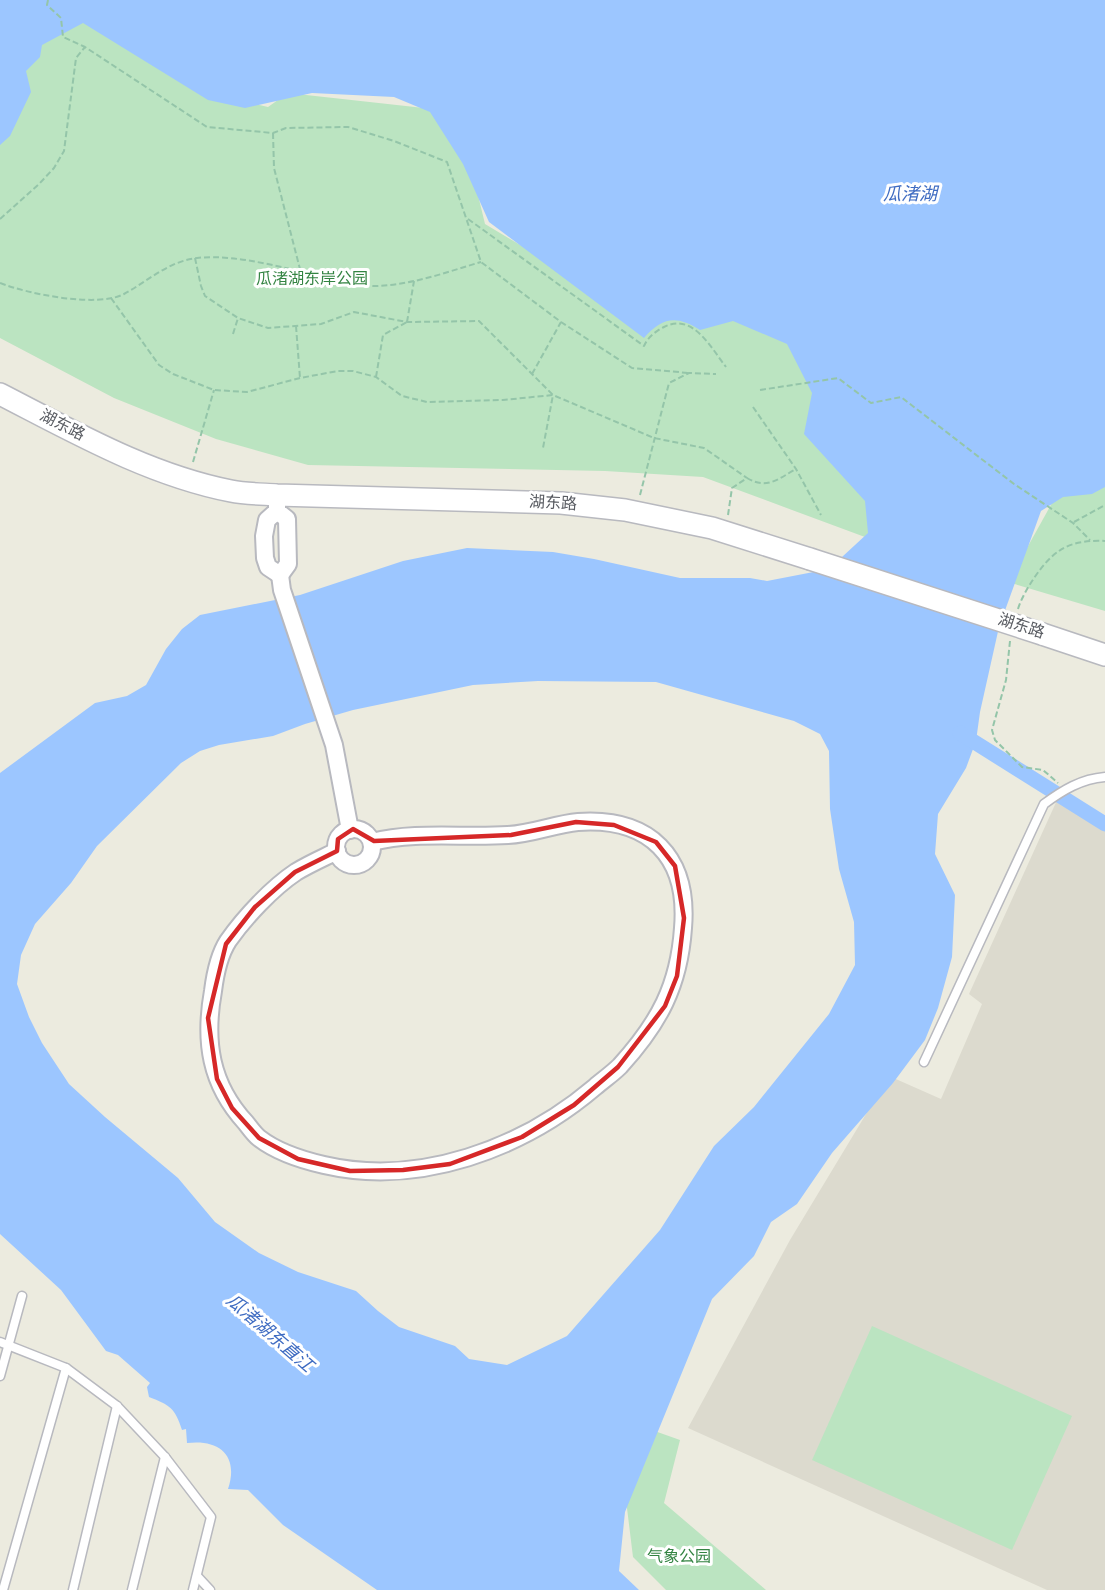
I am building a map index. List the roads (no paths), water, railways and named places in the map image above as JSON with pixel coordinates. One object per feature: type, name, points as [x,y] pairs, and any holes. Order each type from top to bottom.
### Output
[{"type":"street","name":"湖东路","points":[[0,394],[104,448],[169,473],[277,503],[561,503],[637,513],[726,532],[1105,655]]},
{"type":"street","points":[[281,582],[288,564],[287,519],[277,503],[267,520],[264,536],[265,558],[268,567],[281,582],[334,745],[350,830]]},
{"type":"street","points":[[337,851],[295,872],[255,908],[226,944],[215,975],[208,1018],[208,1042],[217,1078],[231,1108],[259,1138],[298,1159],[350,1171],[404,1170],[450,1164],[522,1137],[574,1105],[618,1067],[665,1006],[677,975],[682,950],[684,918],[682,892],[675,866],[656,842],[636,831],[614,825],[576,822],[511,835],[408,836],[372,842]]},
{"type":"street","points":[[350,830],[364,832],[372,842],[372,853],[360,865],[348,865],[343,862],[337,851],[338,839],[350,830]]},
{"type":"lane","points":[[924,1062],[1044,804],[1065,788],[1105,777]]},
{"type":"lane","points":[[0,1376],[4,1343],[22,1296]]},
{"type":"lane","points":[[4,1343],[66,1368],[117,1406],[165,1457],[211,1517],[193,1590]]},
{"type":"lane","points":[[3,1590],[66,1368]]},
{"type":"lane","points":[[73,1590],[117,1406]]},
{"type":"lane","points":[[132,1590],[165,1457]]},
{"type":"lane","points":[[196,1576],[210,1590]]},
{"type":"water","points":[[0,0],[1105,0],[1105,487],[1092,494],[1063,497],[1041,511],[999,627],[980,712],[976,741],[966,768],[938,814],[935,854],[955,895],[952,957],[938,1008],[925,1040],[893,1083],[832,1153],[797,1204],[771,1222],[754,1256],[712,1299],[625,1512],[619,1571],[639,1590],[377,1590],[283,1525],[248,1490],[228,1489],[231,1467],[224,1452],[209,1444],[187,1443],[186,1429],[182,1430],[171,1408],[149,1397],[147,1387],[150,1383],[118,1355],[106,1351],[61,1290],[0,1234],[0,773],[95,703],[127,696],[146,685],[166,649],[182,629],[200,615],[300,595],[403,561],[467,548],[553,552],[680,578],[750,578],[767,581],[829,569],[868,533],[865,501],[804,434],[812,393],[787,344],[733,321],[700,330],[684,322],[670,320],[657,326],[644,338],[489,222],[463,164],[430,112],[394,97],[312,93],[245,108],[208,100],[83,23],[42,45],[40,57],[26,71],[31,92],[10,136],[0,145]],"holes":[[[538,681],[656,682],[794,721],[820,734],[829,751],[830,809],[839,869],[854,922],[855,965],[829,1014],[754,1107],[714,1146],[660,1230],[567,1336],[507,1365],[469,1359],[455,1346],[399,1327],[356,1291],[298,1272],[259,1253],[215,1222],[178,1178],[69,1084],[42,1043],[29,1017],[17,984],[21,955],[35,924],[71,883],[97,846],[181,763],[200,751],[219,745],[273,736],[353,710],[473,685]]]},
{"type":"waterway","points":[[960,733],[1105,824]]},
{"type":"water label","name":"瓜渚湖","points":[[910,195]]},
{"type":"water label","name":"瓜渚湖东直江","points":[[269,1334]]},
{"type":"park label","name":"瓜渚湖东岸公园","points":[[312,280]]},
{"type":"park label","name":"气象公园","points":[[679,1558]]}]
